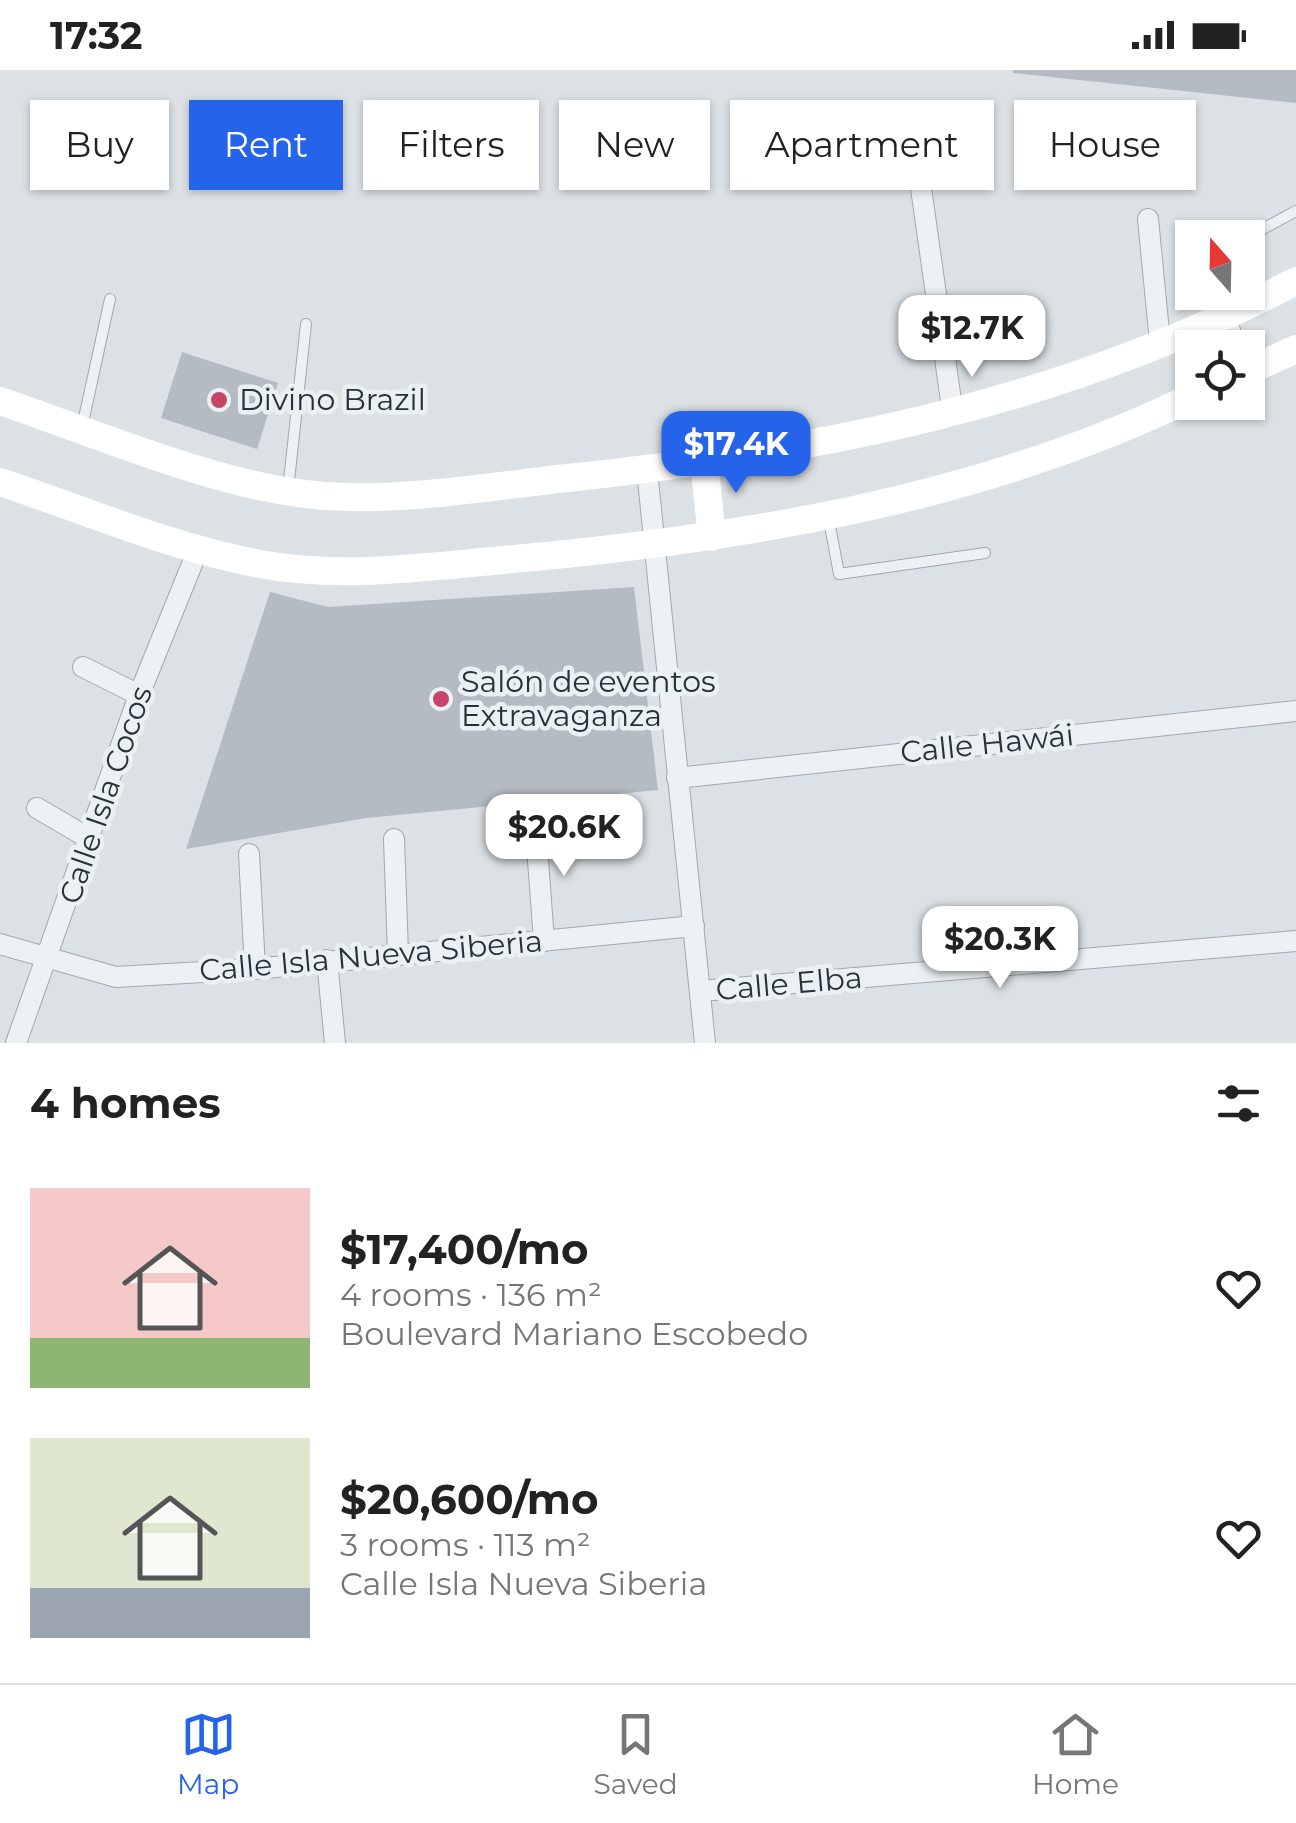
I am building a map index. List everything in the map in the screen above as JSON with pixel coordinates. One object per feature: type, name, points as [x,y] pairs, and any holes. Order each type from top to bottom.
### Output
[{"type":"street","points":[[921,190],[953,416]]},
{"type":"street","points":[[1148,219],[1160,342]]},
{"type":"street","points":[[1265,292],[1296,281]]},
{"type":"street","points":[[0,402],[288,491],[380,496],[647,470],[847,440],[953,416],[1027,393],[1160,342],[1222,310]]},
{"type":"street","points":[[1265,363],[1296,349]]},
{"type":"street","points":[[0,482],[261,564],[334,569],[458,564],[654,546],[828,514],[1046,460],[1175,404]]},
{"type":"street","points":[[704,461],[712,537]]},
{"type":"street","points":[[647,470],[705,1043]]},
{"type":"street","name":"Calle Isla Cocos","points":[[16,1043],[50,958],[140,695],[199,547]]},
{"type":"street","points":[[83,667],[140,695]]},
{"type":"street","name":"Calle Hawái","points":[[677,778],[1296,711]]},
{"type":"street","points":[[37,808],[90,839]]},
{"type":"street","points":[[535,820],[544,940]]},
{"type":"street","points":[[394,839],[398,954]]},
{"type":"street","points":[[249,854],[255,968]]},
{"type":"street","name":"Calle Isla Nueva Siberia","points":[[0,944],[90,973],[116,977],[255,968],[694,926]]},
{"type":"street","name":"Calle Elba","points":[[700,991],[1296,941]]},
{"type":"street","points":[[326,960],[335,1043]]},
{"type":"lane","points":[[1265,228],[1296,211]]},
{"type":"lane","points":[[82,428],[110,299]]},
{"type":"lane","points":[[288,491],[306,324]]},
{"type":"lane","points":[[828,514],[839,574],[985,553]]},
{"type":"building","points":[[1296,70],[1296,103],[1013,73]]},
{"type":"building","name":"Divino Brazil","points":[[182,352],[278,383],[257,449],[161,418]]},
{"type":"building","name":"Salón de eventos Extravaganza","points":[[634,587],[658,790],[366,818],[186,849],[270,592],[328,607]]},
{"type":"place","name":"Divino Brazil","points":[[219,400]]},
{"type":"place","name":"Salón de eventos Extravaganza","points":[[441,699]]}]
